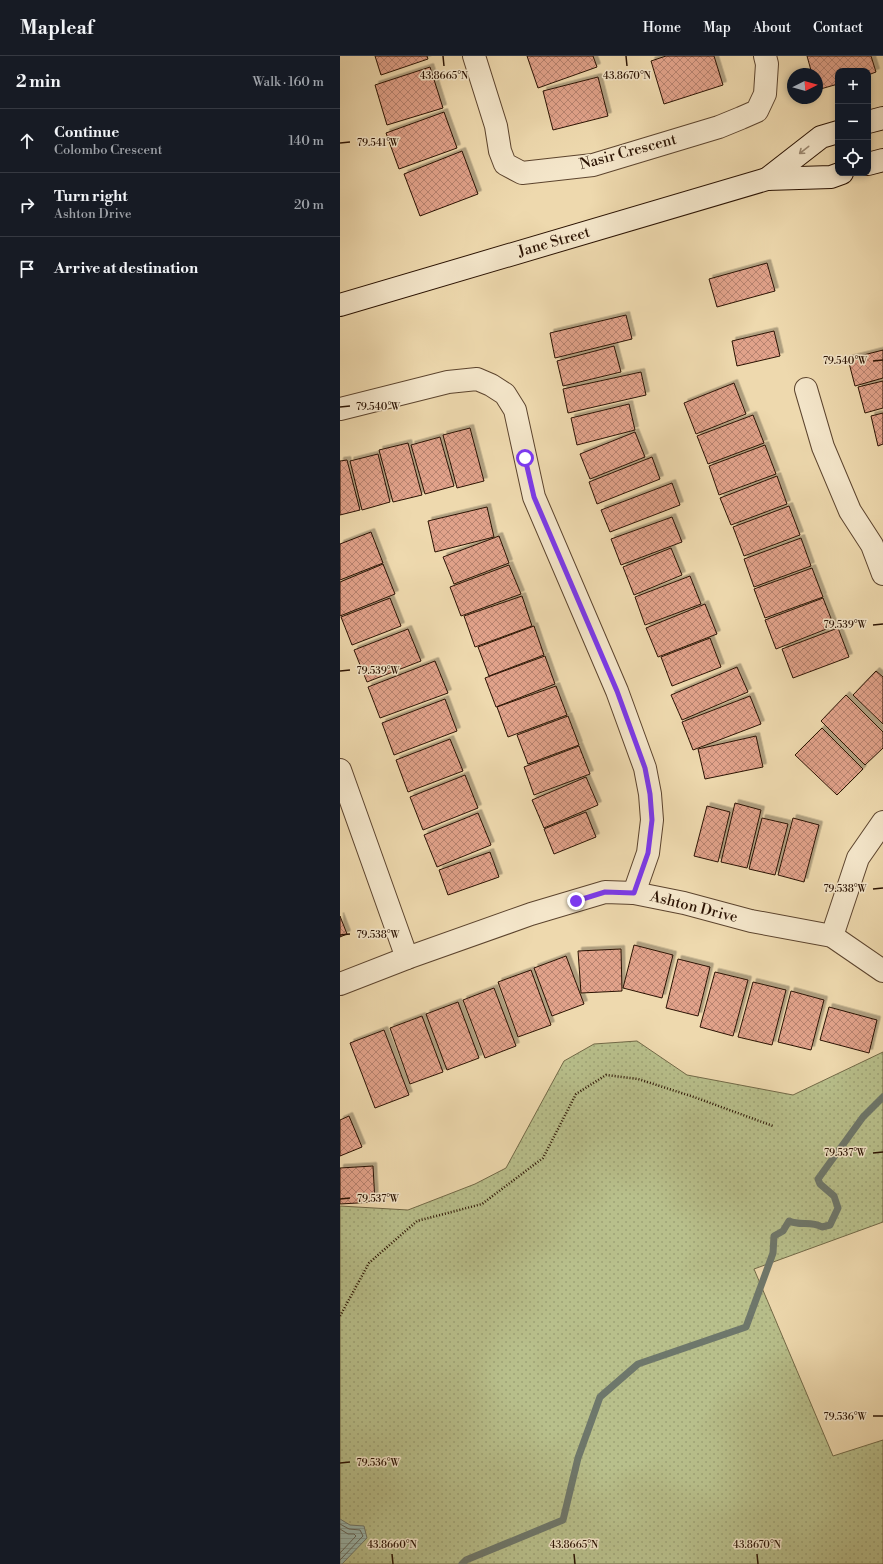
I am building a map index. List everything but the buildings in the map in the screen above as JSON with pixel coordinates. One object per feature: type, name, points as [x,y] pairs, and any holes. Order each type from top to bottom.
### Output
[{"type":"street","name":"Nasir Crescent","points":[[474,56],[496,126],[500,152],[505,164],[522,173],[593,165],[719,127],[757,111],[765,94],[767,64],[765,56]]},
{"type":"street","points":[[871,121],[883,118]]},
{"type":"street","name":"Jane Street","points":[[767,179],[821,137],[835,133]]},
{"type":"street","points":[[871,163],[883,160]]},
{"type":"street","name":"Jane Street","points":[[340,305],[767,179],[831,177],[835,176]]},
{"type":"street","points":[[340,409],[448,382],[477,380],[491,385],[504,394],[515,410],[534,497],[617,691],[645,768],[650,794],[652,820],[648,853],[634,893]]},
{"type":"street","points":[[806,389],[823,447],[850,511],[872,546],[883,574]]},
{"type":"street","points":[[340,770],[407,958]]},
{"type":"street","points":[[832,936],[858,858],[883,822]]},
{"type":"street","name":"Ashton Drive","points":[[340,984],[407,958],[531,914],[605,892],[634,893],[684,903],[751,921],[832,936],[883,971]]},
{"type":"path","points":[[340,1316],[369,1263],[417,1221],[482,1204],[543,1158],[576,1094],[606,1075],[638,1079],[694,1097],[773,1126]]},
{"type":"green space","points":[[637,1041],[687,1075],[793,1095],[883,1052],[883,1222],[754,1269],[833,1456],[883,1440],[883,1564],[340,1564],[340,1206],[408,1210],[475,1184],[506,1168],[564,1061],[594,1044]]},
{"type":"water","points":[[340,1519],[350,1525],[364,1526],[367,1538],[342,1564],[340,1564]]},
{"type":"waterway","points":[[462,1564],[466,1560],[563,1520],[578,1458],[600,1397],[638,1364],[746,1327],[773,1253],[774,1236],[783,1231],[789,1221],[814,1224],[822,1227],[830,1225],[838,1208],[834,1196],[820,1184],[818,1179],[863,1117],[883,1097]]},
{"type":"route","points":[[525,458],[534,497],[617,691],[645,768],[650,794],[652,820],[648,853],[634,893],[605,892],[576,901]]}]
